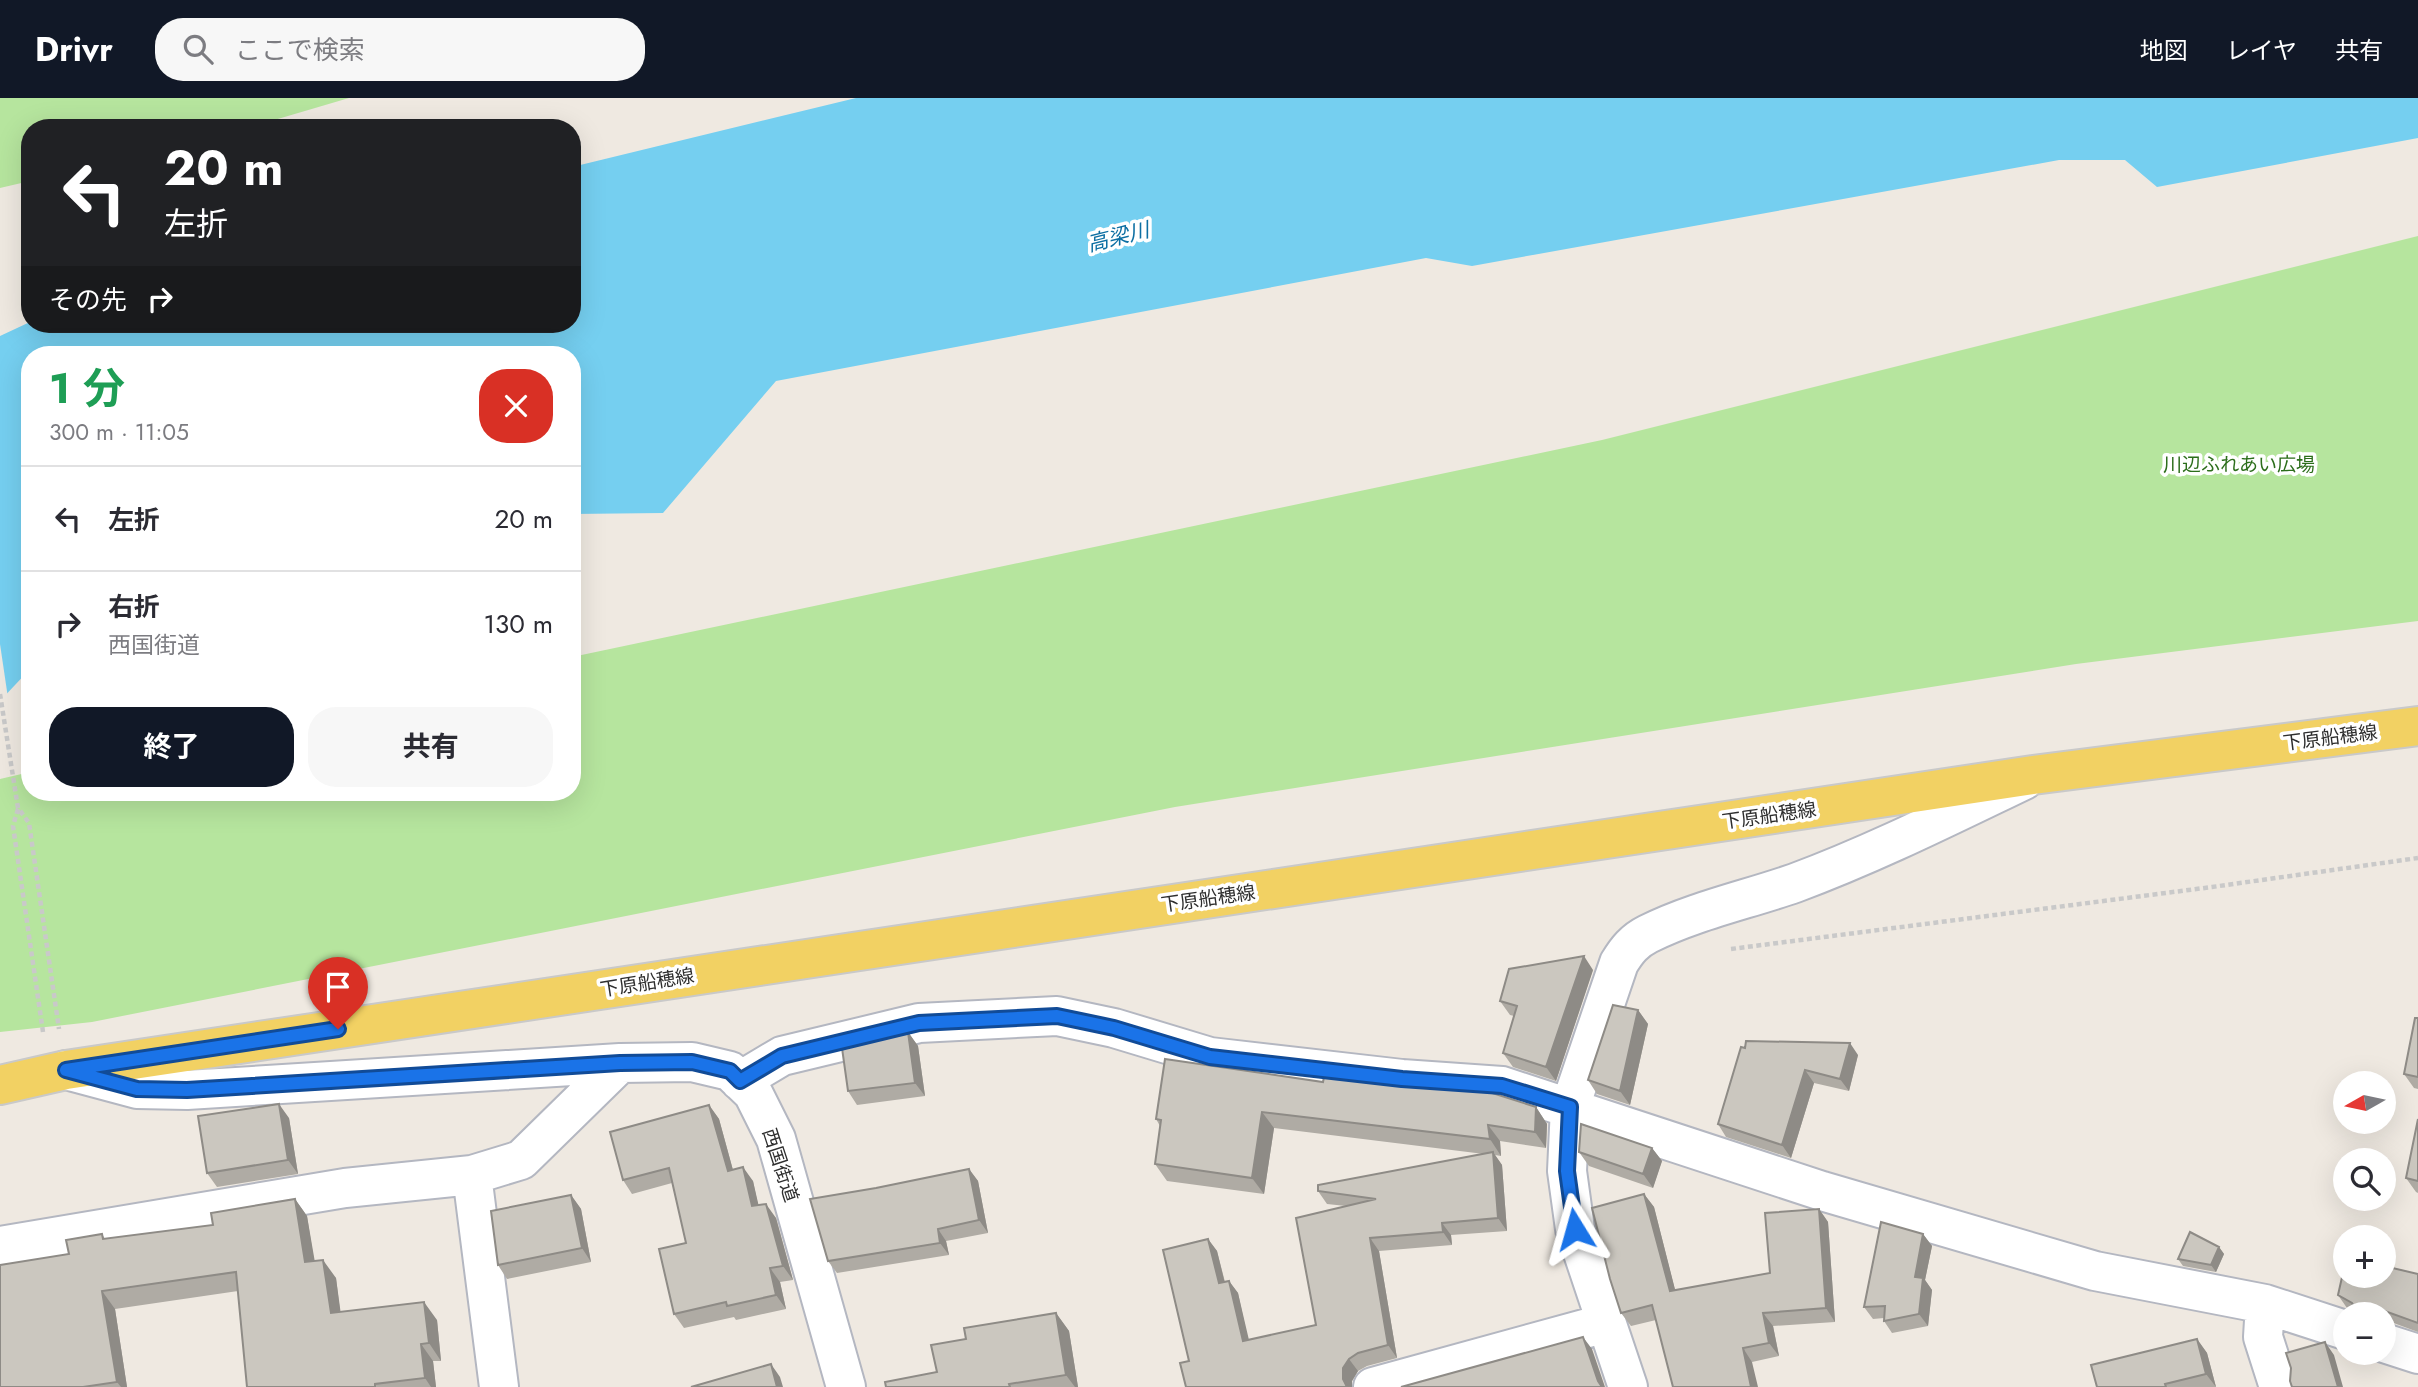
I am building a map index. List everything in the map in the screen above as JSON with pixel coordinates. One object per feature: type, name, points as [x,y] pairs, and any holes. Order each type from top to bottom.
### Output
[{"type":"main road","name":"下原船穂線","points":[[0,1085],[66,1070],[2033,775],[2418,726]]},
{"type":"street","points":[[1628,1387],[1575,1229],[1567,1171],[1570,1107],[1619,963],[1631,944],[1647,934],[1682,920],[1796,882],[1917,832],[2033,775]]},
{"type":"street","points":[[740,1081],[782,1056],[919,1023],[1057,1016],[1114,1028],[1210,1057],[1402,1079],[1502,1086],[1822,1191],[2095,1271],[2264,1304],[2333,1326]]},
{"type":"street","name":"西国街道","points":[[66,1070],[137,1089],[187,1090],[620,1063],[692,1062],[730,1071],[753,1093],[776,1139],[846,1387]]},
{"type":"street","points":[[0,1246],[345,1188],[472,1175],[521,1160],[620,1063]]},
{"type":"street","points":[[472,1175],[499,1387]]},
{"type":"street","points":[[2264,1304],[2263,1337],[2279,1387]]},
{"type":"street","points":[[1373,1387],[1606,1323]]},
{"type":"street","points":[[2396,1347],[2418,1354]]},
{"type":"path","points":[[0,694],[18,808],[13,826],[43,1033]]},
{"type":"path","points":[[18,808],[29,823],[60,1031]]},
{"type":"path","points":[[1729,949],[2418,858]]},
{"type":"green space","points":[[0,98],[349,98],[278,119],[21,119],[21,183],[0,188]]},
{"type":"green space","name":"川辺ふれあい広場","points":[[2418,236],[2418,621],[2076,664],[1175,807],[92,1022],[0,1032],[0,779],[21,774],[21,801],[581,801],[581,655],[1602,440]]},
{"type":"water","name":"高梁川","points":[[856,98],[2418,98],[2418,138],[2157,187],[2125,160],[2059,160],[1472,266],[1426,258],[776,381],[663,513],[581,514],[581,346],[21,346],[21,679],[0,701],[0,336],[21,326],[21,333],[581,333],[581,165]]},
{"type":"pier","points":[[0,644],[8,698],[0,705]]},
{"type":"building","points":[[1584,956],[1546,1067],[1503,1053],[1517,1006],[1500,1001],[1509,969]]},
{"type":"building","points":[[1613,1005],[1638,1010],[1620,1091],[1588,1080]]},
{"type":"building","points":[[2415,1018],[2418,1018],[2418,1077],[2404,1074]]},
{"type":"building","points":[[908,1032],[915,1083],[848,1091],[842,1048]]},
{"type":"building","points":[[1746,1041],[1850,1043],[1840,1079],[1805,1070],[1782,1145],[1718,1124],[1741,1047],[1745,1048]]},
{"type":"building","points":[[1165,1059],[1323,1082],[1324,1077],[1486,1091],[1536,1107],[1535,1132],[1488,1125],[1490,1139],[1262,1112],[1252,1178],[1155,1164],[1161,1120],[1156,1119]]},
{"type":"building","points":[[279,1104],[288,1160],[207,1173],[198,1116]]},
{"type":"building","points":[[709,1105],[728,1171],[743,1167],[752,1206],[766,1204],[783,1266],[770,1268],[776,1295],[727,1306],[726,1302],[674,1314],[659,1249],[686,1243],[669,1168],[623,1180],[610,1132]]},
{"type":"building","points":[[2418,1119],[2418,1181],[2406,1178]]},
{"type":"building","points":[[1581,1124],[1652,1148],[1643,1174],[1579,1152]]},
{"type":"building","points":[[1493,1152],[1498,1218],[1442,1223],[1443,1232],[1370,1238],[1388,1345],[1358,1353],[1349,1359],[1343,1368],[1343,1379],[1347,1387],[1186,1387],[1180,1363],[1189,1361],[1163,1250],[1208,1239],[1219,1283],[1229,1281],[1243,1341],[1316,1325],[1296,1218],[1376,1199],[1318,1191],[1318,1185]]},
{"type":"building","points":[[969,1169],[979,1220],[938,1229],[940,1243],[828,1261],[810,1199]]},
{"type":"building","points":[[1644,1194],[1670,1291],[1770,1273],[1765,1213],[1819,1209],[1826,1308],[1763,1313],[1769,1343],[1743,1348],[1751,1387],[1673,1387],[1652,1305],[1621,1313],[1592,1208]]},
{"type":"building","points":[[571,1195],[582,1248],[498,1265],[491,1211]]},
{"type":"building","points":[[295,1199],[305,1262],[323,1260],[331,1313],[424,1302],[429,1343],[421,1344],[425,1378],[375,1384],[375,1387],[247,1387],[236,1272],[102,1291],[117,1382],[83,1387],[0,1387],[0,1265],[69,1254],[66,1240],[102,1234],[103,1239],[213,1225],[211,1213]]},
{"type":"building","points":[[1881,1222],[1923,1234],[1915,1277],[1923,1278],[1919,1314],[1884,1321],[1885,1306],[1864,1307]]},
{"type":"building","points":[[2190,1232],[2219,1247],[2211,1265],[2178,1259]]},
{"type":"building","points":[[2396,1269],[2418,1274],[2418,1323],[2396,1315],[2396,1302],[2350,1302],[2338,1295],[2340,1288],[2396,1288]]},
{"type":"building","points":[[1056,1313],[1066,1375],[1009,1384],[1010,1387],[886,1387],[885,1382],[937,1372],[931,1345],[966,1339],[964,1328]]},
{"type":"building","points":[[1583,1337],[1602,1387],[1401,1387]]},
{"type":"building","points":[[2197,1339],[2206,1374],[2165,1384],[2166,1387],[2097,1387],[2091,1365]]},
{"type":"building","points":[[2325,1342],[2338,1387],[2292,1387],[2291,1368],[2286,1353]]},
{"type":"building","points":[[771,1364],[777,1387],[691,1387]]},
{"type":"route","points":[[338,1029],[66,1070],[137,1089],[187,1090],[620,1063],[692,1062],[730,1071],[740,1081],[782,1056],[919,1023],[1057,1016],[1114,1028],[1210,1057],[1402,1079],[1502,1086],[1570,1107],[1567,1171],[1575,1229]]}]
